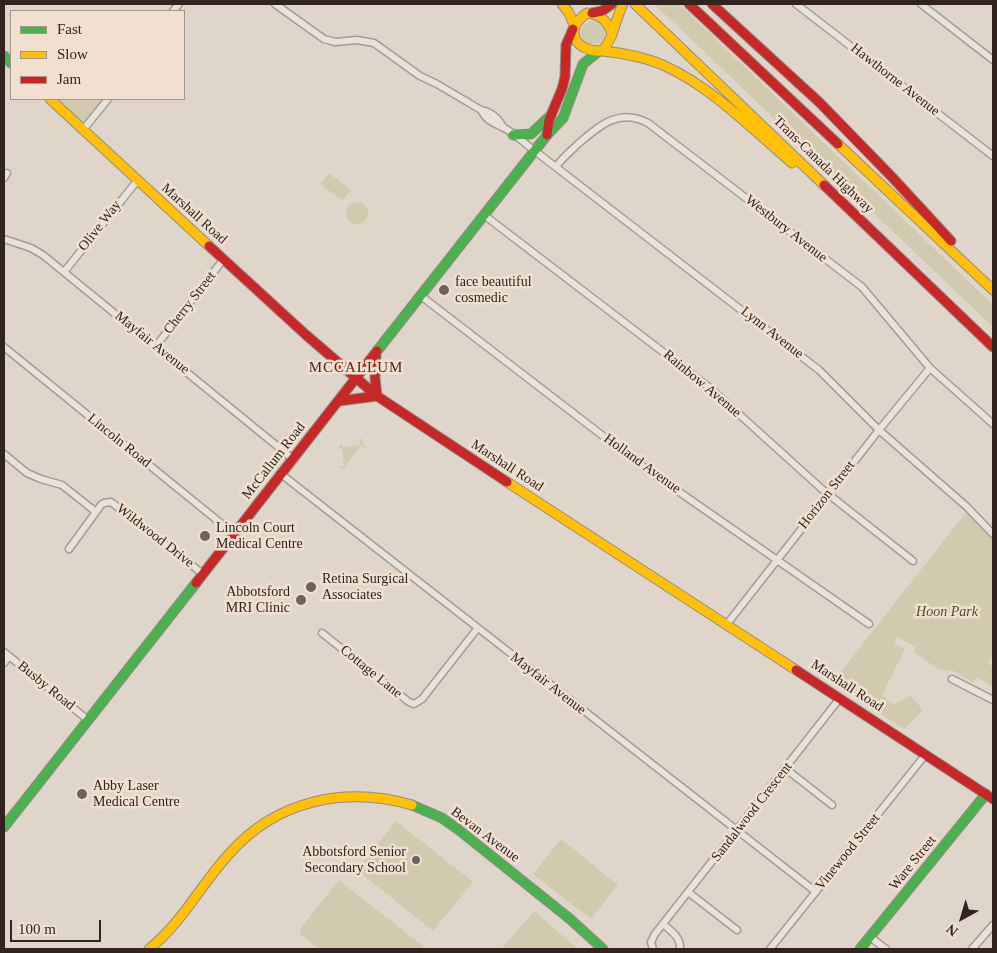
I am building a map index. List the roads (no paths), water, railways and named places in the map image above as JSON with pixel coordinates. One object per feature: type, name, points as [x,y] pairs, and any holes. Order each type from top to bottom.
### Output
[{"type":"main road","points":[[562,4],[569,13],[575,38],[582,48],[593,52],[645,59],[666,67],[684,77],[729,111],[861,221]]},
{"type":"main road","points":[[573,27],[578,19],[587,13],[602,10],[612,4]]},
{"type":"main road","name":"Trans-Canada Highway","points":[[635,4],[993,346]]},
{"type":"main road","name":"Trans-Canada Highway","points":[[689,4],[993,288]]},
{"type":"main road","points":[[712,4],[819,102],[892,177],[993,288]]},
{"type":"main road","points":[[600,52],[608,46],[621,7]]},
{"type":"main road","points":[[587,13],[606,19],[610,24],[612,35]]},
{"type":"main road","name":"McCallum Road","points":[[547,135],[549,120],[565,77],[566,45],[573,27]]},
{"type":"main road","name":"McCallum Road","points":[[4,827],[547,135],[560,124],[582,64],[600,52]]},
{"type":"main road","name":"Marshall Road","points":[[51,100],[223,260],[377,396],[990,796]]},
{"type":"main road","points":[[513,135],[530,136],[553,113]]},
{"type":"main road","points":[[338,401],[377,396],[375,378],[376,354]]},
{"type":"main road","name":"Bevan Avenue","points":[[149,949],[173,927],[230,852],[261,825],[302,804],[321,799],[354,795],[396,800],[414,805],[446,821],[583,928],[604,949]]},
{"type":"main road","name":"Ware Street","points":[[860,949],[990,796]]},
{"type":"street","name":"Lynn Avenue","points":[[275,4],[324,38],[335,42],[357,40],[374,44],[420,76],[480,110],[488,111],[513,135],[819,370],[879,430],[967,507],[993,534]]},
{"type":"street","name":"Hawthorne Avenue","points":[[796,4],[993,156]]},
{"type":"street","points":[[921,4],[993,60]]},
{"type":"street","points":[[83,130],[107,100]]},
{"type":"street","name":"Westbury Avenue","points":[[556,167],[594,130],[608,121],[620,117],[632,117],[648,123],[862,287],[930,368],[993,424]]},
{"type":"street","name":"Olive Way","points":[[64,272],[137,180]]},
{"type":"street","name":"Rainbow Avenue","points":[[484,215],[710,388],[828,494],[913,561]]},
{"type":"street","name":"Mayfair Avenue","points":[[4,239],[37,251],[293,459]]},
{"type":"street","name":"Cherry Street","points":[[156,346],[223,260]]},
{"type":"street","name":"Holland Avenue","points":[[421,296],[642,466],[869,624]]},
{"type":"street","name":"Lincoln Road","points":[[4,347],[234,534]]},
{"type":"street","name":"Horizon Street","points":[[727,624],[828,494],[930,368]]},
{"type":"street","points":[[4,454],[27,473],[62,485],[96,512]]},
{"type":"street","name":"Mayfair Avenue","points":[[281,474],[816,892]]},
{"type":"street","name":"Wildwood Drive","points":[[69,549],[96,512],[104,503],[108,502],[114,504],[203,574]]},
{"type":"street","name":"Cottage Lane","points":[[322,633],[414,704],[422,698],[477,629]]},
{"type":"street","points":[[4,662],[6,654]]},
{"type":"street","name":"Busby Road","points":[[6,654],[88,720]]},
{"type":"street","points":[[952,678],[993,700]]},
{"type":"street","name":"Sandalwood Crescent","points":[[653,949],[652,938],[840,698]]},
{"type":"street","name":"Vinewood Street","points":[[770,949],[926,754]]},
{"type":"street","points":[[786,769],[832,804]]},
{"type":"street","points":[[688,892],[737,930]]},
{"type":"street","points":[[663,924],[677,936],[681,945],[680,949]]},
{"type":"street","points":[[972,949],[993,925]]},
{"type":"street","points":[[870,937],[886,949]]},
{"type":"place","name":"face beautiful cosmedic","points":[[444,290]]},
{"type":"place","name":"Lincoln Court Medical Centre","points":[[205,536]]},
{"type":"place","name":"Retina Surgical Associates","points":[[311,587]]},
{"type":"place","name":"Abbotsford MRI Clinic","points":[[301,600]]},
{"type":"place","name":"Abby Laser Medical Centre","points":[[82,794]]},
{"type":"place","name":"Abbotsford Senior Secondary School","points":[[416,860]]},
{"type":"district","name":"MCCALLUM","points":[[356,368]]},
{"type":"park label","name":"Hoon Park","points":[[947,612]]}]
